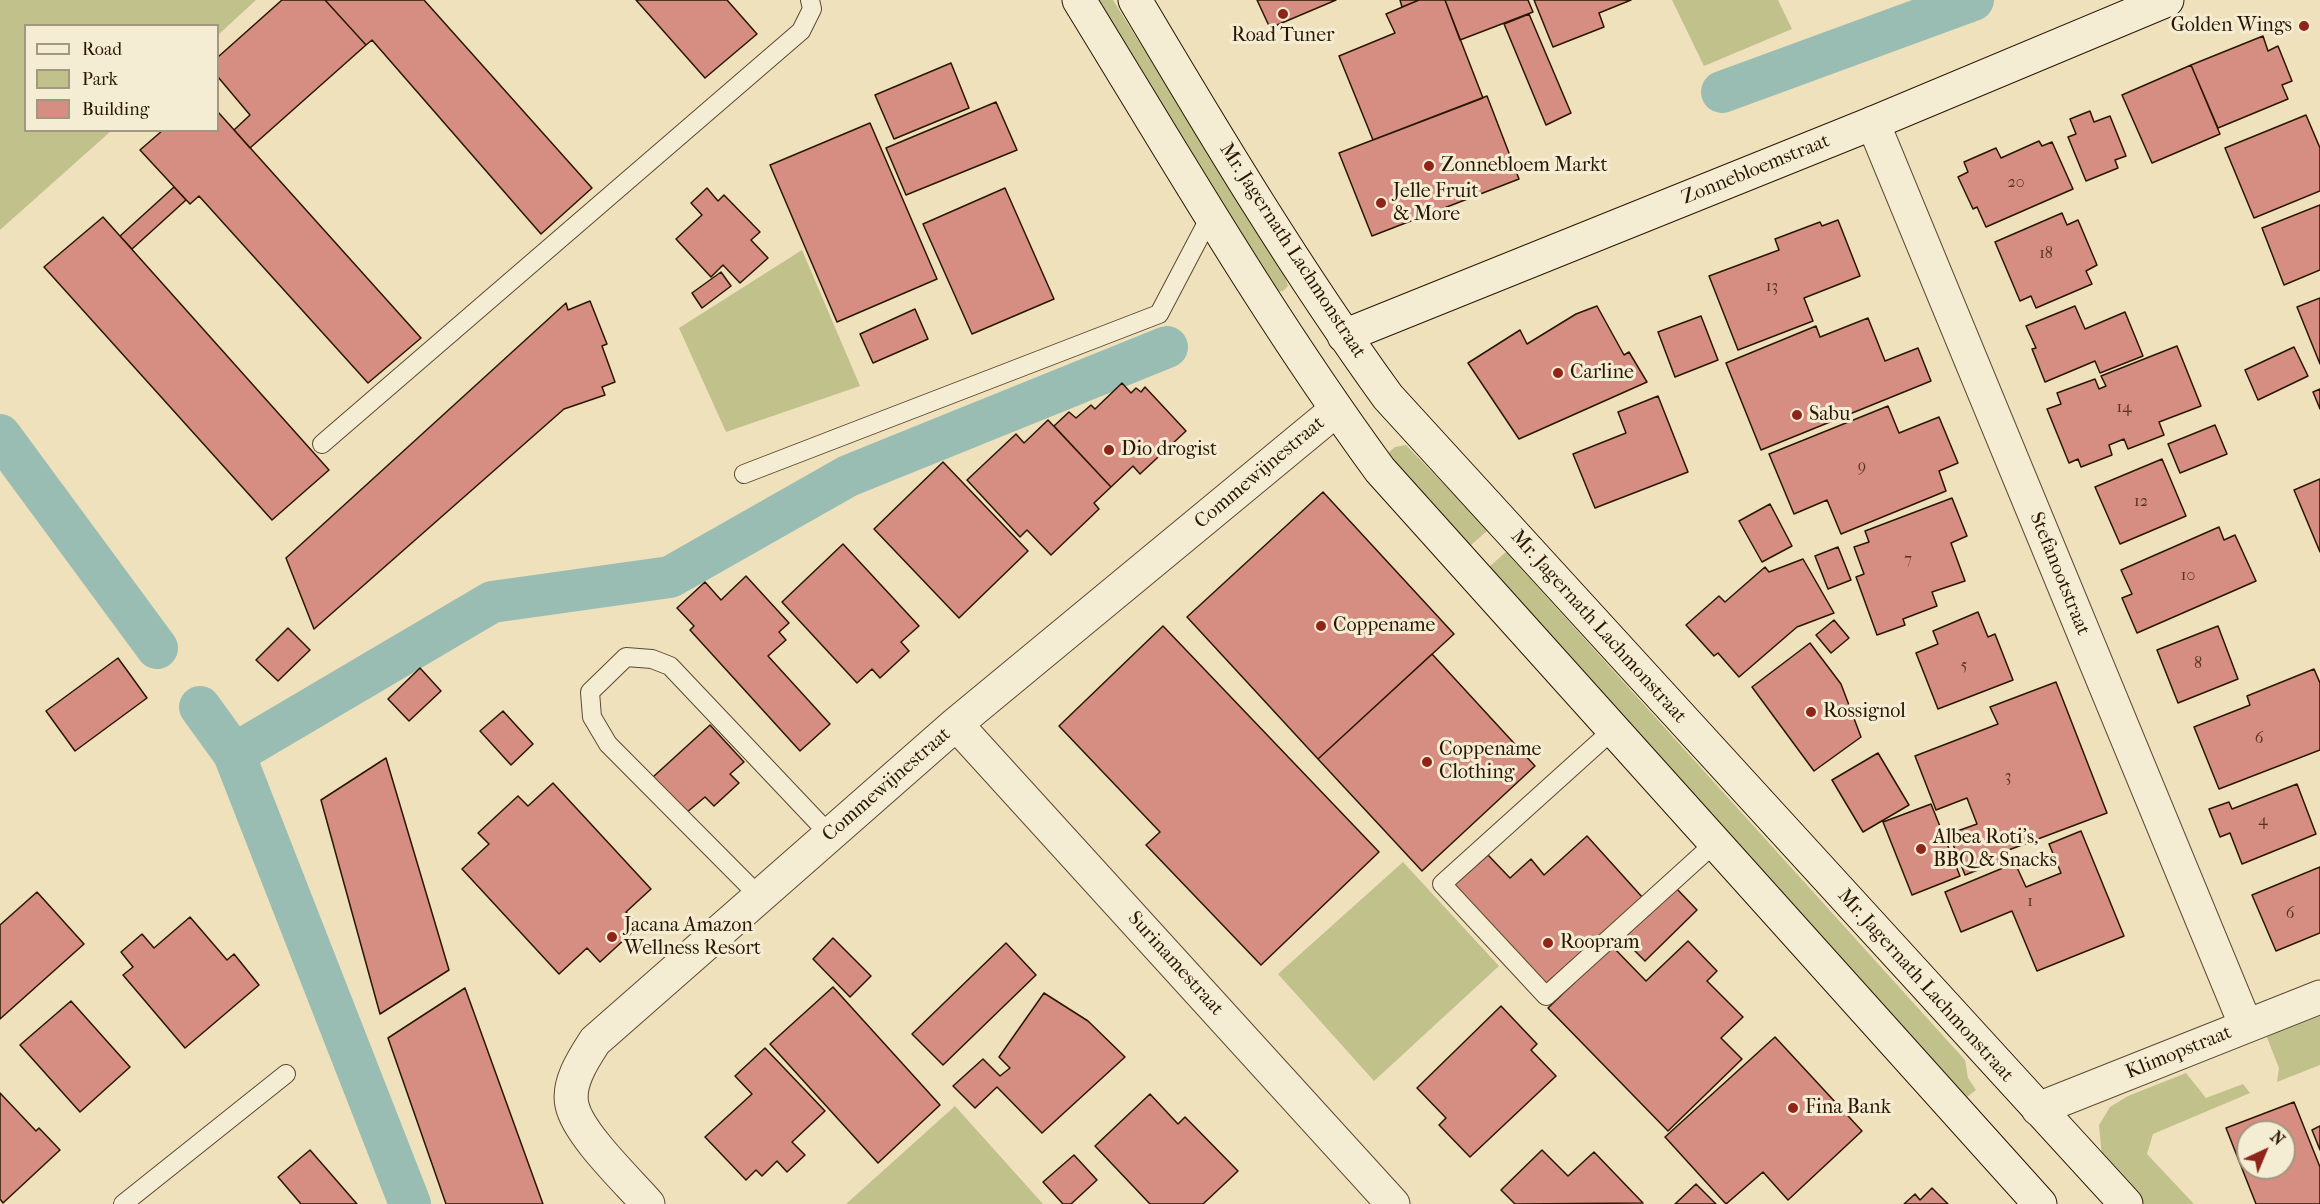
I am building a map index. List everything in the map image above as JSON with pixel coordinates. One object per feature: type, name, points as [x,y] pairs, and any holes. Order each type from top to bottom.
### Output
[{"type":"street","points":[[1079,0],[1211,215],[1336,410],[1380,470],[1615,728],[2040,1204]]},
{"type":"street","name":"Mr. Jagernath Lachmonstraat","points":[[1135,0],[1185,85],[1344,336],[1388,397],[2126,1204]]},
{"type":"street","name":"Zonnebloemstraat","points":[[1344,336],[1873,123],[2167,0]]},
{"type":"street","name":"Stefanootstraat","points":[[1873,123],[2246,1026]]},
{"type":"street","name":"Commewijnestraat","points":[[648,1204],[591,1140],[571,1104],[576,1069],[595,1041],[956,724],[1336,410]]},
{"type":"street","name":"Surinamestraat","points":[[956,724],[1393,1204]]},
{"type":"street","name":"Klimopstraat","points":[[2038,1109],[2320,997]]},
{"type":"lane","points":[[322,444],[801,31],[812,9],[810,0]]},
{"type":"lane","points":[[744,474],[1159,314],[1211,215]]},
{"type":"lane","points":[[760,897],[608,744],[592,717],[590,692],[627,657],[652,659],[670,666],[830,835]]},
{"type":"lane","points":[[1615,728],[1442,884],[1546,996],[1716,842]]},
{"type":"lane","points":[[123,1204],[286,1074]]},
{"type":"green space","points":[[0,0],[256,0],[219,34],[219,24],[24,24],[24,132],[110,132],[0,230]]},
{"type":"green space","points":[[1093,0],[1113,0],[1285,276],[1288,286],[1283,291],[1275,292]]},
{"type":"green space","points":[[1672,0],[1778,0],[1792,29],[1704,66]]},
{"type":"green space","points":[[802,250],[860,386],[726,432],[679,328]]},
{"type":"green space","points":[[1406,445],[1488,530],[1470,546],[1386,455],[1395,447]]},
{"type":"green space","points":[[1506,552],[1965,1060],[1968,1078],[1976,1090],[1967,1097],[1489,567]]},
{"type":"green space","points":[[1403,862],[1499,966],[1374,1081],[1278,974]]},
{"type":"green space","points":[[2320,1015],[2320,1065],[2277,1082],[2279,1068],[2266,1035]]},
{"type":"green space","points":[[2186,1073],[2206,1098],[2243,1084],[2250,1093],[2153,1134],[2147,1154],[2194,1204],[2144,1204],[2102,1158],[2099,1125],[2110,1107],[2128,1096]]},
{"type":"green space","points":[[955,1106],[1043,1204],[846,1204]]},
{"type":"building","points":[[282,0],[325,0],[366,45],[250,148],[234,130],[250,115],[219,78],[219,56]]},
{"type":"building","points":[[325,0],[424,0],[592,188],[541,234],[372,40],[366,45]]},
{"type":"building","points":[[636,0],[727,0],[757,34],[705,78]]},
{"type":"building","name":"Road Tuner","points":[[1257,0],[1336,0],[1270,28]]},
{"type":"building","points":[[1400,0],[1419,0],[1402,7]]},
{"type":"building","points":[[1419,0],[1445,0],[1483,98],[1373,140],[1339,56],[1395,33],[1386,14]]},
{"type":"building","points":[[1445,0],[1528,0],[1533,12],[1460,40]]},
{"type":"building","points":[[1534,0],[1631,0],[1599,13],[1604,27],[1553,47]]},
{"type":"building","points":[[1529,14],[1571,113],[1546,125],[1504,24]]},
{"type":"building","points":[[2263,36],[2268,51],[2278,46],[2292,81],[2282,85],[2288,99],[2218,128],[2191,65]]},
{"type":"building","points":[[951,63],[969,108],[894,139],[875,95]]},
{"type":"building","points":[[2191,65],[2220,134],[2152,163],[2122,95]]},
{"type":"building","name":"Zonnebloem Markt","points":[[1487,96],[1519,179],[1372,236],[1339,153]]},
{"type":"building","points":[[996,102],[1017,150],[906,195],[886,148]]},
{"type":"building","points":[[2090,111],[2094,122],[2110,116],[2126,156],[2115,160],[2118,168],[2086,181],[2068,137],[2076,134],[2070,119]]},
{"type":"building","points":[[219,113],[421,338],[368,383],[199,196],[190,204],[140,150],[161,132],[219,132]]},
{"type":"building","points":[[2306,115],[2320,148],[2320,191],[2254,218],[2225,148]]},
{"type":"building","points":[[870,123],[937,279],[837,322],[770,165]]},
{"type":"building","points":[[2039,141],[2042,146],[2052,142],[2073,189],[1986,227],[1977,207],[1973,209],[1958,177],[1968,172],[1964,162],[1996,148],[2001,158]]},
{"type":"building","points":[[174,187],[186,200],[132,249],[120,236]]},
{"type":"building","points":[[707,188],[718,201],[724,195],[760,232],[751,240],[768,258],[740,283],[723,265],[711,277],[676,239],[702,215],[691,203]]},
{"type":"building","points":[[1005,188],[1054,299],[972,334],[923,224]]},
{"type":"building","points":[[2320,205],[2320,270],[2284,285],[2262,228]]},
{"type":"building","points":[[2062,213],[2067,225],[2078,220],[2097,265],[2086,271],[2092,284],[2036,308],[2031,296],[2020,301],[1995,242]]},
{"type":"building","points":[[103,217],[329,470],[272,520],[44,267]]},
{"type":"building","points":[[1838,220],[1860,276],[1804,298],[1813,321],[1738,350],[1709,276],[1779,250],[1775,239],[1820,222],[1822,226]]},
{"type":"building","points":[[721,272],[731,286],[702,308],[692,293]]},
{"type":"building","points":[[2320,298],[2320,364],[2297,307]]},
{"type":"building","points":[[590,301],[607,344],[602,346],[615,382],[602,387],[605,395],[564,409],[314,629],[286,558],[566,303],[568,310]]},
{"type":"building","name":"Carline","points":[[1597,306],[1624,355],[1629,352],[1647,382],[1519,439],[1468,363],[1520,330],[1527,344],[1576,314]]},
{"type":"building","points":[[2075,306],[2085,329],[2125,312],[2143,356],[2100,373],[2095,361],[2045,382],[2032,349],[2036,348],[2026,326]]},
{"type":"building","points":[[915,309],[928,339],[873,363],[860,334]]},
{"type":"building","points":[[1701,316],[1718,360],[1675,377],[1658,332]]},
{"type":"building","name":"Sabu","points":[[1868,318],[1885,361],[1918,348],[1931,381],[1761,450],[1726,363],[1816,326],[1820,337]]},
{"type":"building","points":[[2177,346],[2201,406],[2159,422],[2164,435],[2128,449],[2124,439],[2109,445],[2112,455],[2081,467],[2078,459],[2069,463],[2047,409],[2061,404],[2057,393],[2095,379],[2099,389],[2106,386],[2101,376]]},
{"type":"building","points":[[2294,347],[2308,376],[2258,400],[2245,370]]},
{"type":"building","points":[[1122,383],[1131,393],[1136,388],[1141,392],[1145,387],[1186,431],[1140,474],[1133,466],[1111,487],[1054,426],[1069,412],[1076,418],[1091,405],[1095,409]]},
{"type":"building","points":[[2320,389],[2320,409],[2313,392]]},
{"type":"building","points":[[1658,396],[1688,472],[1595,508],[1573,454],[1626,433],[1618,412]]},
{"type":"building","points":[[1888,406],[1899,433],[1939,417],[1958,463],[1939,471],[1946,491],[1841,534],[1827,500],[1794,514],[1769,454]]},
{"type":"building","points":[[1048,420],[1111,487],[1094,503],[1099,509],[1051,555],[1027,530],[1020,537],[967,480],[1016,434],[1024,443]]},
{"type":"building","points":[[2215,425],[2227,454],[2180,473],[2168,444]]},
{"type":"building","points":[[2162,459],[2186,516],[2120,544],[2095,487]]},
{"type":"building","points":[[943,462],[1028,551],[959,618],[874,529]]},
{"type":"building","points":[[2320,479],[2320,552],[2294,490]]},
{"type":"building","name":"Coppename","points":[[1323,492],[1454,634],[1318,759],[1187,617]]},
{"type":"building","points":[[1952,498],[1967,536],[1951,543],[1965,581],[1932,592],[1937,606],[1903,619],[1905,625],[1877,635],[1856,577],[1864,574],[1854,547],[1869,542],[1865,531]]},
{"type":"building","points":[[1770,504],[1792,546],[1762,562],[1739,521]]},
{"type":"building","points":[[2219,527],[2224,540],[2235,535],[2256,581],[2137,633],[2122,598],[2132,594],[2121,570]]},
{"type":"building","points":[[843,544],[919,626],[901,642],[909,651],[880,678],[872,669],[857,683],[782,602]]},
{"type":"building","points":[[1838,547],[1851,580],[1828,589],[1815,556]]},
{"type":"building","points":[[1803,559],[1834,613],[1797,627],[1739,677],[1718,653],[1714,656],[1686,625],[1719,596],[1725,602],[1765,567],[1769,572]]},
{"type":"building","points":[[746,576],[789,623],[779,632],[786,640],[768,656],[830,724],[800,751],[690,630],[694,626],[677,608],[705,582],[721,600]]},
{"type":"building","points":[[1978,612],[1988,637],[1995,634],[2013,680],[1938,709],[1916,653],[1938,644],[1933,631]]},
{"type":"building","points":[[1834,620],[1849,638],[1831,653],[1816,635]]},
{"type":"building","points":[[1163,626],[1379,852],[1261,965],[1146,845],[1160,832],[1059,726]]},
{"type":"building","points":[[2218,626],[2238,679],[2178,703],[2157,650]]},
{"type":"building","points":[[288,628],[310,650],[278,681],[256,660]]},
{"type":"building","name":"Rossignol","points":[[1810,643],[1841,684],[1861,737],[1814,771],[1752,687]]},
{"type":"building","name":"Coppename Clothing","points":[[1432,654],[1535,766],[1422,871],[1318,759]]},
{"type":"building","points":[[118,658],[147,698],[75,751],[46,711]]},
{"type":"building","points":[[420,668],[441,691],[409,721],[388,699]]},
{"type":"building","points":[[2314,669],[2320,683],[2320,750],[2219,789],[2194,727],[2250,705],[2247,696]]},
{"type":"building","points":[[2056,682],[2107,813],[2006,851],[2008,858],[1965,875],[1949,834],[1977,824],[1967,798],[1936,810],[1915,756],[1998,724],[1990,707]]},
{"type":"building","points":[[503,711],[533,744],[511,765],[480,731]]},
{"type":"building","points":[[710,725],[744,762],[730,774],[739,783],[714,806],[705,797],[686,813],[653,777]]},
{"type":"building","points":[[1878,753],[1909,805],[1863,832],[1832,780]]},
{"type":"building","points":[[386,758],[449,970],[380,1014],[321,800]]},
{"type":"building","points":[[553,783],[651,889],[626,912],[639,926],[600,962],[587,948],[559,974],[462,869],[489,844],[478,833],[518,796],[528,806]]},
{"type":"building","points":[[2297,784],[2316,834],[2242,864],[2230,833],[2220,837],[2209,809],[2229,802],[2232,809]]},
{"type":"building","name":"Albea Roti's, BBQ & Snacks","points":[[1931,804],[1960,876],[1912,895],[1883,822]]},
{"type":"building","points":[[2081,831],[2124,936],[2037,971],[2012,911],[1961,932],[1945,892],[2015,863],[2026,887],[2061,873],[2049,844]]},
{"type":"building","name":"Roopram","points":[[1587,836],[1643,898],[1542,987],[1453,886],[1488,855],[1510,878],[1531,859],[1544,875]]},
{"type":"building","points":[[2320,867],[2320,933],[2276,951],[2252,895]]},
{"type":"building","points":[[1675,887],[1697,910],[1645,961],[1623,939]]},
{"type":"building","points":[[37,892],[84,944],[0,1019],[0,925]]},
{"type":"building","points":[[190,917],[227,960],[234,954],[259,985],[185,1048],[123,975],[133,967],[121,952],[142,934],[154,948]]},
{"type":"building","points":[[833,938],[871,976],[850,997],[813,959]]},
{"type":"building","points":[[1688,941],[1717,971],[1707,981],[1743,1017],[1721,1038],[1742,1059],[1668,1131],[1548,1008],[1612,946],[1646,981]]},
{"type":"building","points":[[1006,943],[1036,975],[943,1065],[912,1034]]},
{"type":"building","points":[[833,987],[940,1105],[878,1163],[770,1044]]},
{"type":"building","points":[[465,988],[543,1204],[446,1204],[388,1038]]},
{"type":"building","points":[[1044,993],[1088,1021],[1125,1057],[1042,1133],[997,1087],[975,1108],[953,1086],[983,1059],[1000,1076],[1010,1068],[999,1057]]},
{"type":"building","points":[[71,1001],[130,1067],[80,1112],[20,1045]]},
{"type":"building","points":[[1501,1006],[1537,1044],[1531,1050],[1556,1076],[1470,1157],[1439,1125],[1446,1118],[1417,1088]]},
{"type":"building","points":[[1775,1037],[1862,1131],[1788,1200],[1763,1172],[1726,1204],[1665,1137]]},
{"type":"building","points":[[765,1048],[825,1111],[792,1142],[805,1155],[787,1172],[777,1161],[762,1176],[756,1170],[746,1180],[705,1137],[752,1094],[735,1076]]},
{"type":"building","points":[[0,1093],[36,1131],[39,1128],[60,1150],[3,1203],[0,1199]]},
{"type":"building","points":[[1150,1094],[1178,1124],[1185,1117],[1238,1171],[1203,1204],[1150,1204],[1095,1146]]},
{"type":"building","points":[[2294,1102],[2320,1167],[2320,1204],[2256,1204],[2247,1180],[2296,1180],[2296,1120],[2247,1120]]},
{"type":"building","points":[[2236,1124],[2236,1153],[2226,1128]]},
{"type":"building","points":[[2320,1126],[2320,1150],[2312,1130]]},
{"type":"building","points":[[310,1150],[357,1204],[301,1204],[278,1177]]},
{"type":"building","points":[[1542,1150],[1568,1176],[1594,1152],[1643,1203],[1515,1204],[1501,1190]]},
{"type":"building","points":[[1074,1155],[1097,1180],[1071,1204],[1063,1204],[1043,1182]]},
{"type":"building","points":[[1696,1184],[1716,1204],[1675,1204]]},
{"type":"building","points":[[1932,1188],[1948,1204],[1904,1204],[1915,1194],[1920,1200]]},
{"type":"waterway","points":[[1722,92],[1973,0]]},
{"type":"waterway","points":[[410,1204],[234,754],[492,602],[670,577],[848,476],[1167,347]]},
{"type":"waterway","points":[[0,435],[157,648]]},
{"type":"waterway","points":[[200,707],[234,754]]},
{"type":"place","name":"Road Tuner","points":[[1283,14]]},
{"type":"place","name":"Golden Wings","points":[[2304,26]]},
{"type":"place","name":"Zonnebloem Markt","points":[[1429,166]]},
{"type":"place","name":"Jelle Fruit & More","points":[[1381,203]]},
{"type":"place","name":"Carline","points":[[1558,373]]},
{"type":"place","name":"Sabu","points":[[1797,415]]},
{"type":"place","name":"Dio drogist","points":[[1109,450]]},
{"type":"place","name":"Coppename","points":[[1321,626]]},
{"type":"place","name":"Rossignol","points":[[1811,712]]},
{"type":"place","name":"Coppename Clothing","points":[[1427,762]]},
{"type":"place","name":"Albea Roti's, BBQ & Snacks","points":[[1921,849]]},
{"type":"place","name":"Jacana Amazon Wellness Resort","points":[[612,937]]},
{"type":"place","name":"Roopram","points":[[1548,943]]},
{"type":"place","name":"Fina Bank","points":[[1793,1108]]}]
